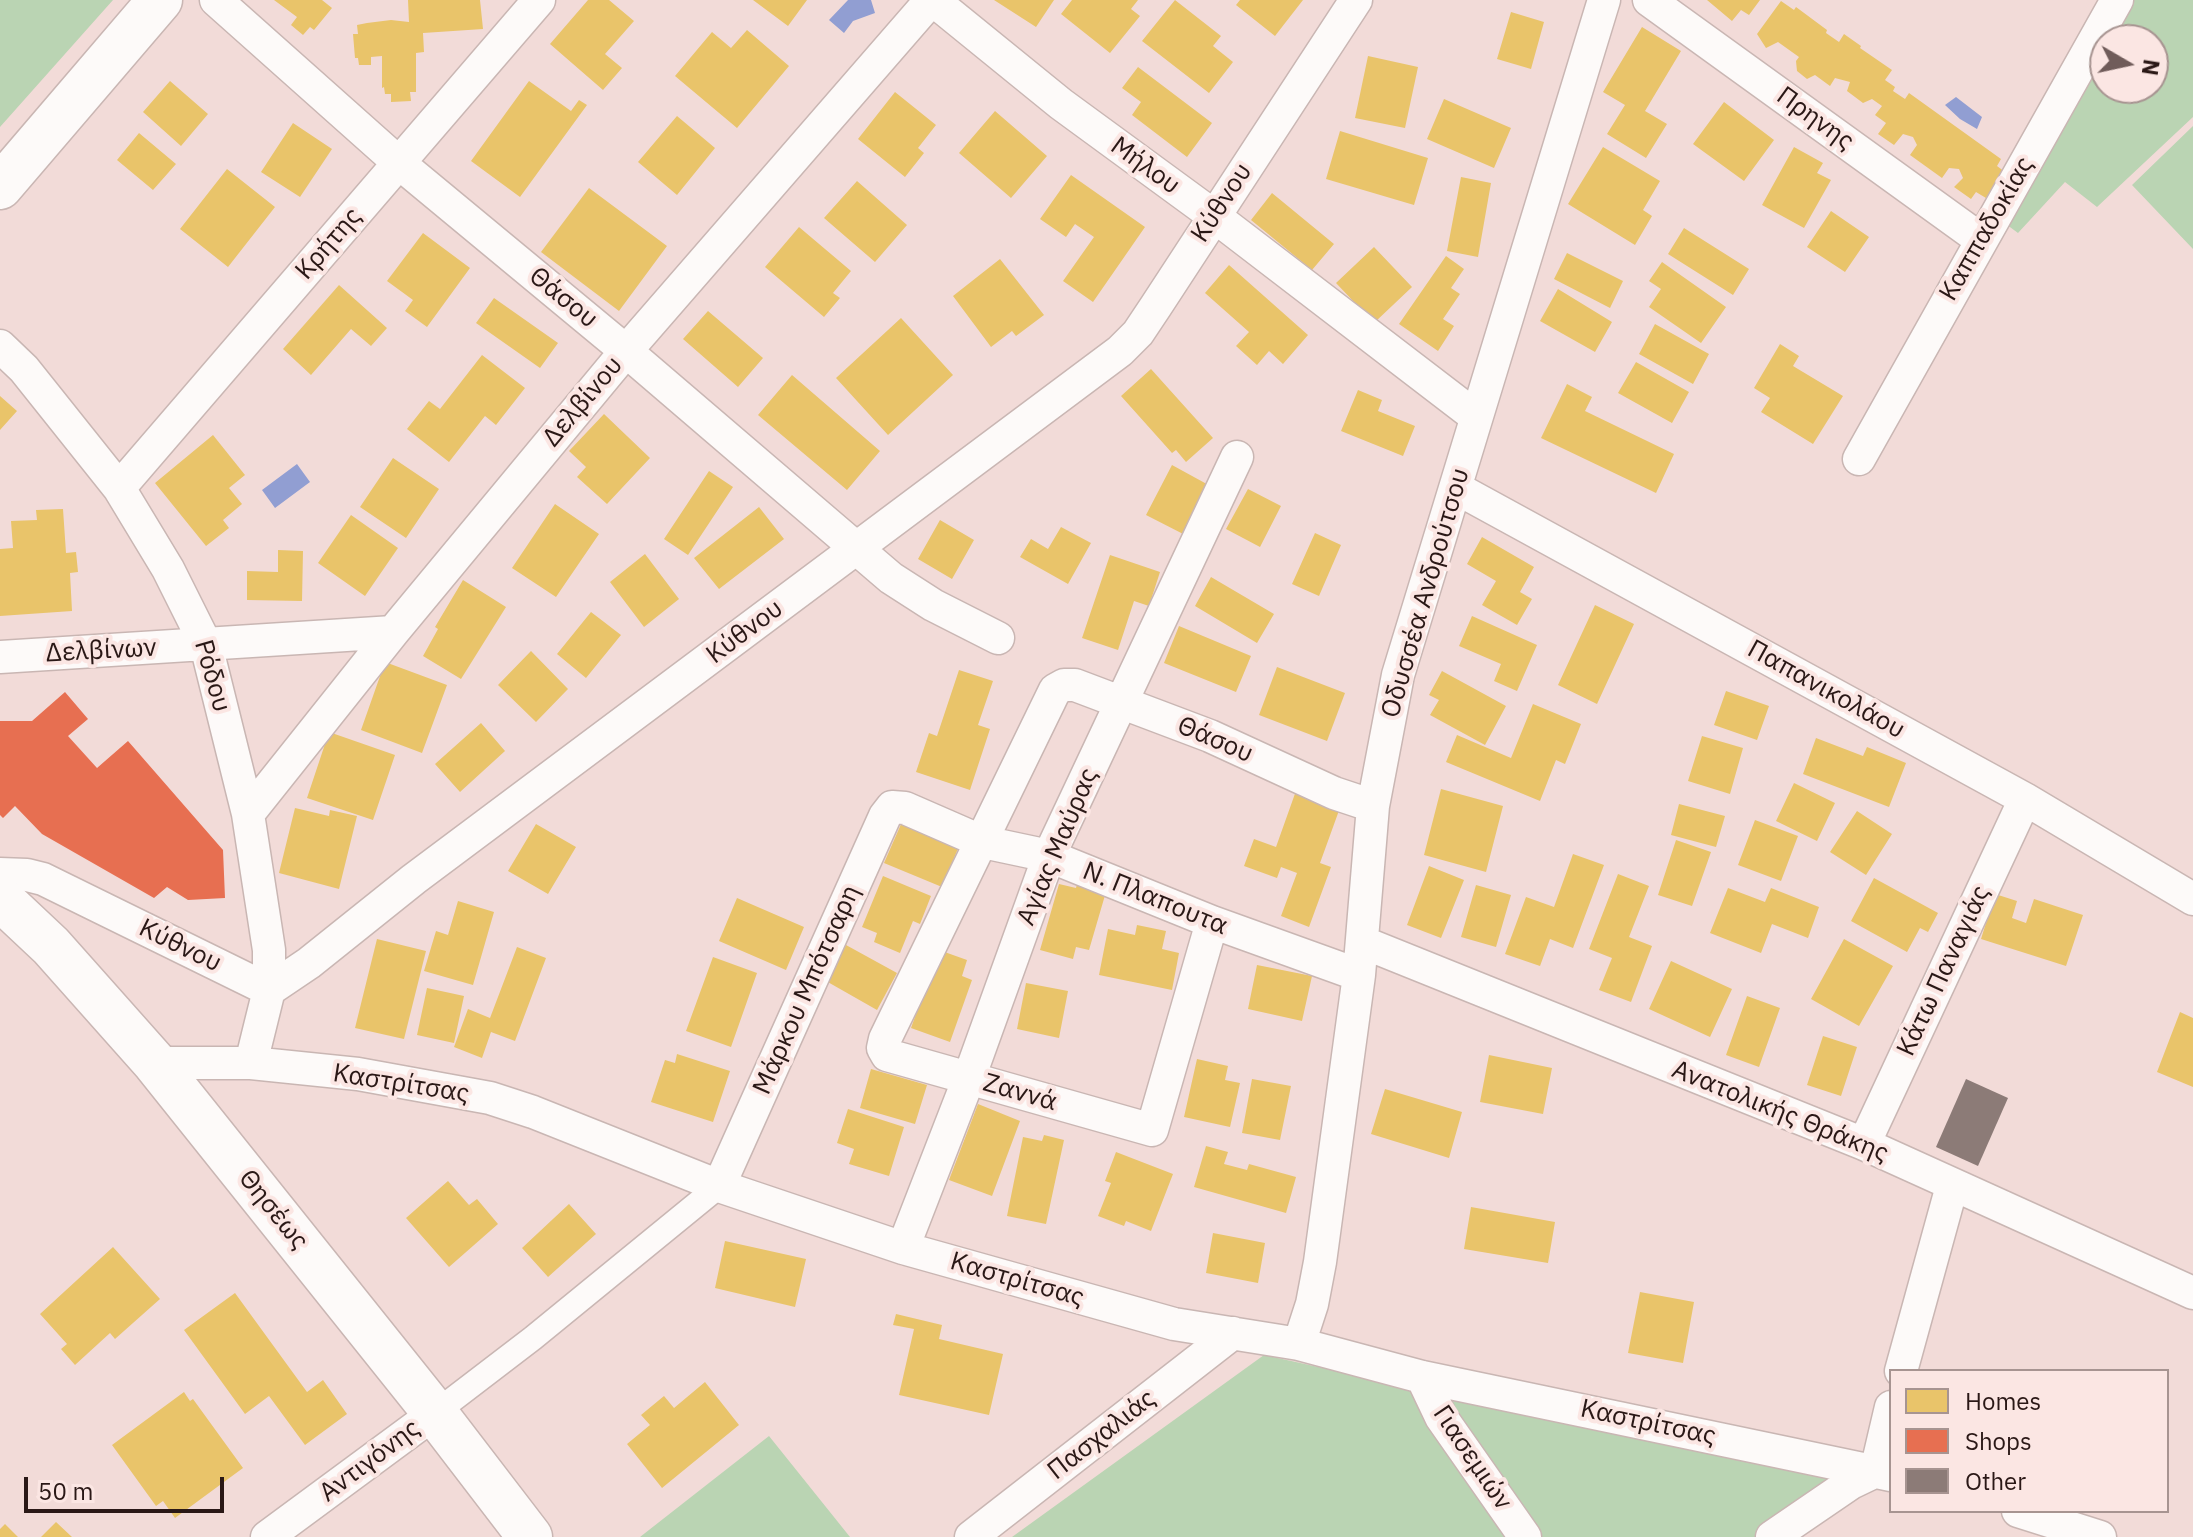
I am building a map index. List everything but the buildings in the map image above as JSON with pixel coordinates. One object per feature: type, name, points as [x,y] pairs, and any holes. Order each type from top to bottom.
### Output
[{"type":"main road","points":[[0,148],[127,0]]},
{"type":"main road","points":[[0,187],[160,0]]},
{"type":"main road","name":"Θησέως","points":[[0,898],[51,946],[155,1063],[435,1413],[530,1537]]},
{"type":"street","name":"Θάσου","points":[[216,0],[399,163],[626,351],[891,578],[933,605],[998,638]]},
{"type":"street","name":"Κρήτης","points":[[119,488],[539,0]]},
{"type":"street","name":"Μήλου","points":[[932,0],[1061,104],[1214,216],[1475,416]]},
{"type":"street","name":"Δελβίνου","points":[[248,814],[393,632],[626,351],[932,0]]},
{"type":"street","name":"Κύθνου","points":[[0,874],[43,879],[269,990],[309,963],[414,879],[1120,351],[1138,333],[1356,0]]},
{"type":"street","name":"Πρηνης","points":[[1649,0],[1980,239]]},
{"type":"street","name":"Καππαδοκίας","points":[[1859,459],[2117,0]]},
{"type":"street","name":"Οδυσσέα Ανδρούτσου","points":[[1299,1344],[1312,1304],[1320,1262],[1359,975],[1373,806],[1398,675],[1456,488],[1593,3]]},
{"type":"street","name":"Ρόδου","points":[[0,346],[24,369],[119,488],[168,569],[206,645],[248,814],[269,950],[269,990],[251,1063]]},
{"type":"street","name":"Αγίας Μαύρας","points":[[903,1248],[969,1078],[1049,856],[1237,457]]},
{"type":"street","name":"Παπανικολάου","points":[[1456,488],[2025,799],[2193,899]]},
{"type":"street","name":"Δελβίνων","points":[[0,657],[393,632]]},
{"type":"street","name":"Θάσου","points":[[983,842],[1055,690],[1064,685],[1075,685],[1210,736],[1334,793],[1373,806]]},
{"type":"street","name":"Κάτω Παναγιάς","points":[[1864,1144],[2025,799]]},
{"type":"street","name":"Μάρκου Μπότσαρη","points":[[719,1186],[885,816],[892,807],[905,808]]},
{"type":"street","name":"Ν. Πλαπουτα","points":[[905,808],[983,842],[1049,856],[1212,922],[1359,975]]},
{"type":"street","name":"Ζαννά","points":[[983,842],[885,1039],[883,1048],[887,1055],[1152,1130],[1212,922]]},
{"type":"street","name":"Ανατολικής Θράκης","points":[[1362,942],[1864,1144],[2193,1293]]},
{"type":"street","name":"Καστρίτσας","points":[[155,1063],[251,1063],[358,1074],[490,1098],[719,1186],[903,1248],[1174,1324],[1299,1344],[1422,1377],[1883,1473]]},
{"type":"street","points":[[435,1413],[533,1338],[719,1186]]},
{"type":"street","points":[[1902,1369],[1952,1186]]},
{"type":"street","name":"Πασχαλιάς","points":[[971,1537],[1233,1333]]},
{"type":"street","name":"Γιασεμιών","points":[[1422,1377],[1441,1417],[1525,1537]]},
{"type":"street","name":"Αντιγόνης","points":[[267,1537],[435,1413]]},
{"type":"street","points":[[1772,1537],[1851,1483],[1883,1473],[1889,1424]]},
{"type":"street","points":[[2024,1513],[2100,1537]]},
{"type":"green space","points":[[0,0],[113,0],[0,127]]},
{"type":"green space","points":[[2113,0],[2193,0],[2193,117],[2097,207],[2065,182],[2018,233],[1995,216],[2089,44],[2089,104],[2169,104],[2169,24],[2100,24]]},
{"type":"green space","points":[[2193,126],[2193,249],[2132,185]]},
{"type":"green space","points":[[1264,1355],[1845,1478],[1756,1537],[1012,1537]]},
{"type":"green space","points":[[769,1436],[850,1537],[640,1537]]},
{"type":"water","points":[[848,0],[871,0],[875,13],[853,21],[844,33],[829,20]]},
{"type":"water","points":[[1956,97],[1982,117],[1977,129],[1945,105]]},
{"type":"water","points":[[297,464],[310,482],[275,508],[262,490]]}]
